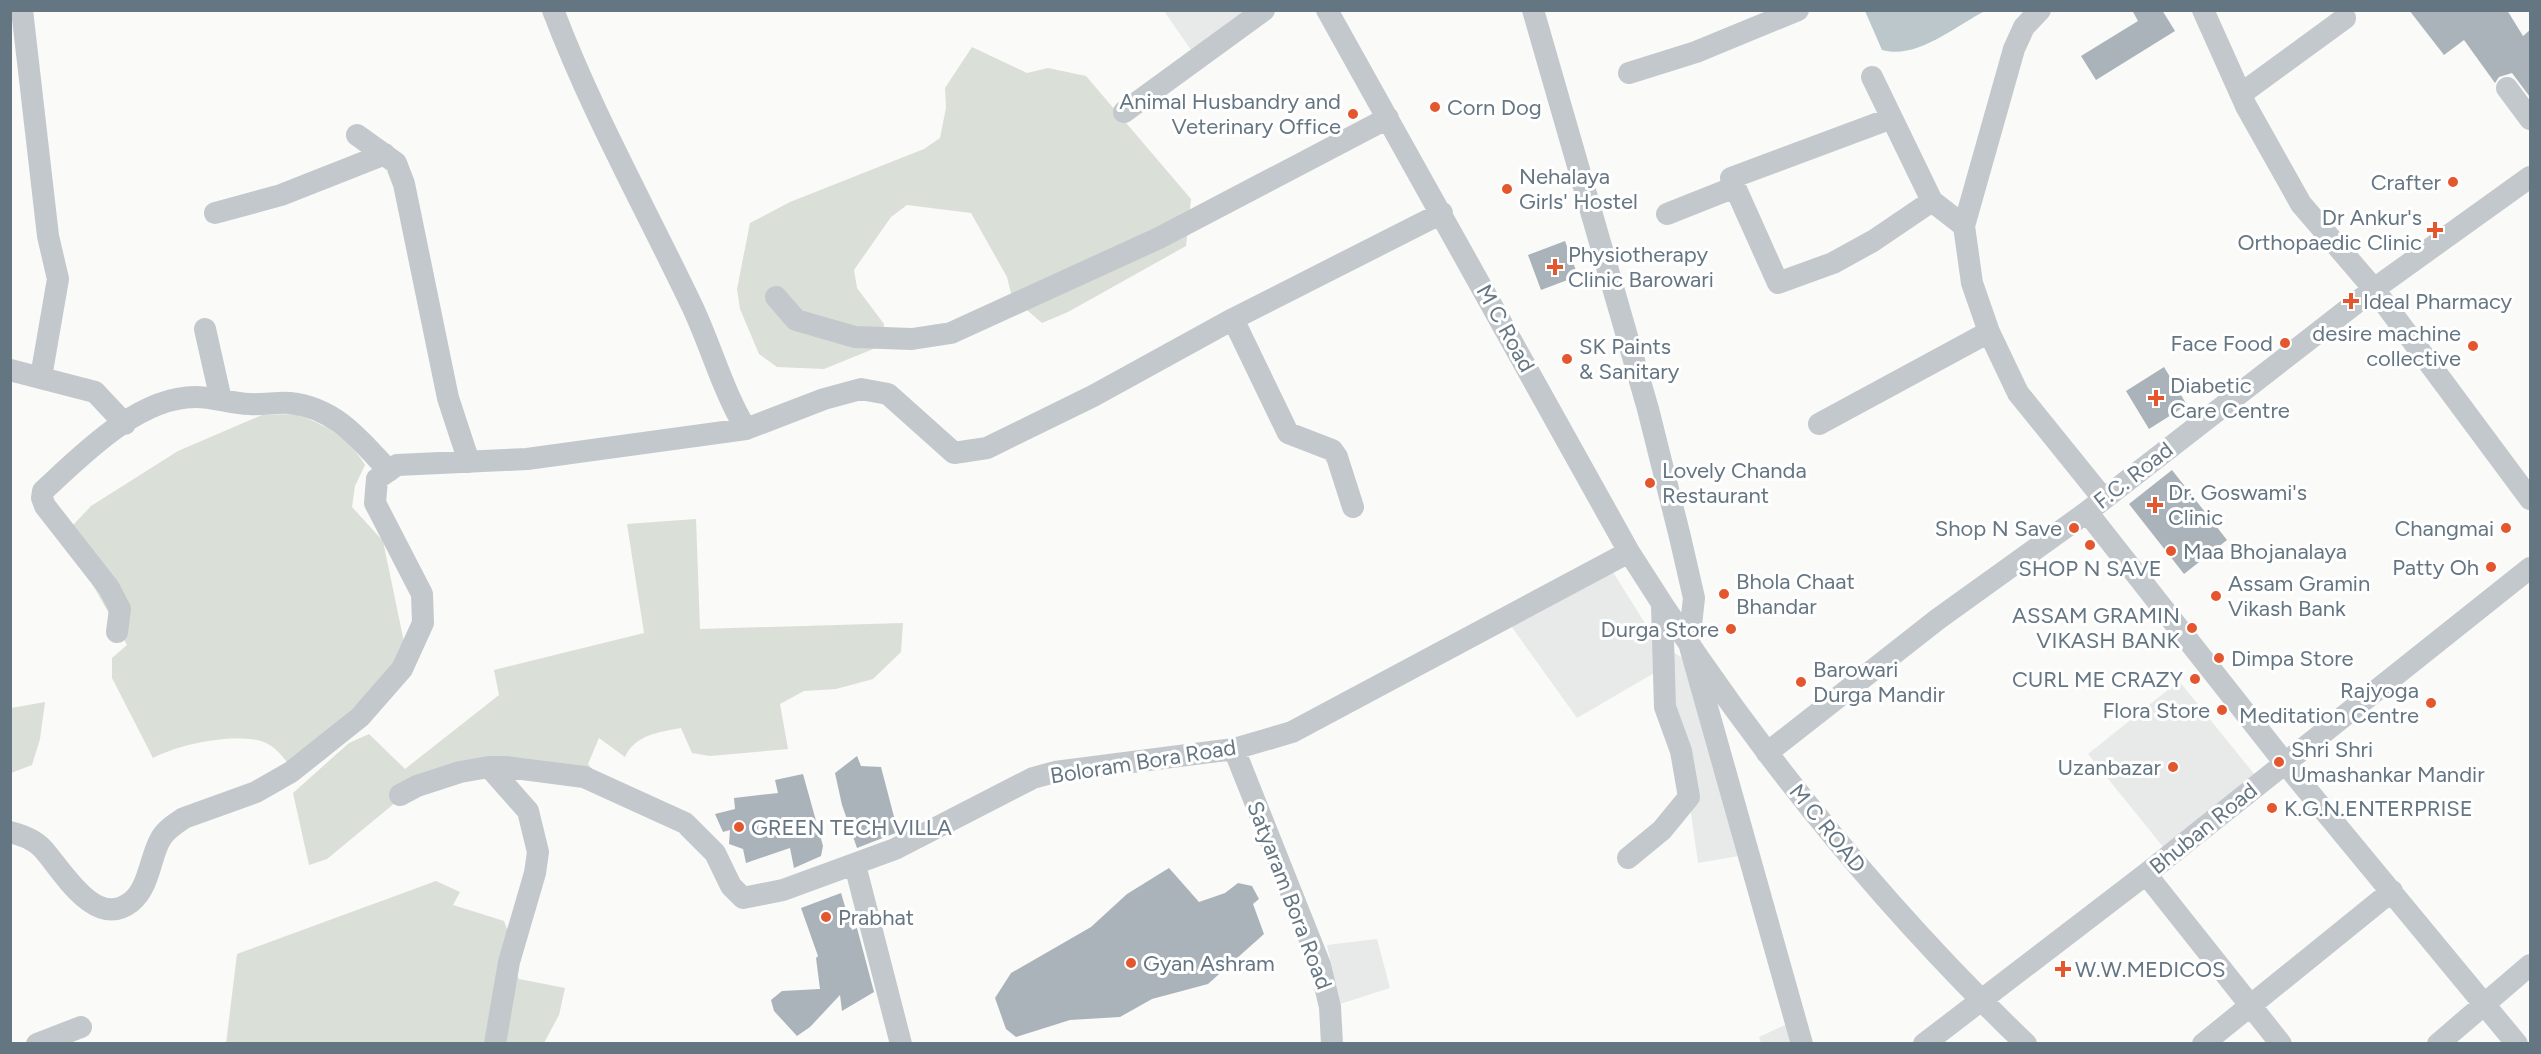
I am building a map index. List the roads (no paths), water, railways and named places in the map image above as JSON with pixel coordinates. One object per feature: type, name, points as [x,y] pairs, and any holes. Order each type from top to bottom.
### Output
[{"type":"street","points":[[22,10],[48,236],[58,279],[41,377]]},
{"type":"street","points":[[553,10],[576,71],[694,311],[728,400],[746,429]]},
{"type":"street","points":[[1124,112],[1264,10]]},
{"type":"street","name":"M C Road","points":[[1327,10],[1629,552],[1689,644]]},
{"type":"street","points":[[1533,10],[1648,409],[1694,598],[1689,644],[1802,1044]]},
{"type":"street","points":[[1629,73],[1695,52],[1798,10]]},
{"type":"street","points":[[2040,10],[2024,27],[2014,50],[1964,226],[1972,283],[1989,332],[2018,393],[2095,505],[2284,762],[2485,1001],[2517,1044]]},
{"type":"street","points":[[2203,11],[2241,94],[2301,204],[2374,289],[2530,500]]},
{"type":"street","points":[[2241,94],[2345,18]]},
{"type":"street","points":[[1872,76],[1932,201],[1964,226]]},
{"type":"street","points":[[2507,88],[2530,119]]},
{"type":"street","points":[[776,297],[796,320],[855,337],[912,339],[951,333],[1159,238],[1388,118]]},
{"type":"street","points":[[1892,118],[1781,162],[1731,178],[1778,282],[1833,263],[1873,242],[1932,201]]},
{"type":"street","points":[[357,135],[396,163],[404,184],[448,398],[469,462]]},
{"type":"street","points":[[215,213],[281,195],[385,154]]},
{"type":"street","name":"F.C. Road","points":[[1767,753],[1938,620],[2095,505],[2374,289],[2530,177]]},
{"type":"street","points":[[1667,214],[1735,187]]},
{"type":"street","points":[[10,832],[30,838],[42,848],[74,889],[105,909],[115,909],[131,902],[140,891],[160,838],[172,826],[184,818],[272,785],[360,717],[402,669],[423,623],[422,594],[375,503],[377,479],[397,465],[527,459],[746,429],[824,399],[861,389],[888,394],[954,453],[987,448],[1093,396],[1233,319],[1442,213]]},
{"type":"street","points":[[1233,319],[1288,433],[1332,450],[1337,457],[1353,507]]},
{"type":"street","points":[[205,329],[221,400]]},
{"type":"street","points":[[1819,424],[1989,332]]},
{"type":"street","points":[[10,370],[95,392],[125,424]]},
{"type":"street","points":[[117,632],[120,609],[109,588],[42,498],[43,491],[98,440],[160,403],[194,397],[251,404],[290,403],[326,412],[353,434],[389,471]]},
{"type":"street","name":"Boloram Bora Road","points":[[400,795],[417,786],[452,774],[489,767],[516,767],[584,777],[685,823],[715,853],[731,886],[743,898],[783,890],[895,849],[1033,778],[1055,772],[1234,749],[1272,740],[1312,722],[1629,552]]},
{"type":"street","name":"Bhuban Road","points":[[1924,1044],[2145,874],[2530,568]]},
{"type":"street","points":[[1628,858],[1662,830],[1689,797],[1681,752],[1665,707],[1662,604]]},
{"type":"street","name":"M C ROAD","points":[[1689,644],[1767,753],[1861,870],[1981,1000]]},
{"type":"street","name":"Satyaram Bora Road","points":[[1234,749],[1320,965],[1330,1007],[1332,1044]]},
{"type":"street","points":[[489,767],[528,811],[538,852],[535,873],[509,962],[495,1044]]},
{"type":"street","points":[[855,865],[901,1044]]},
{"type":"street","points":[[2145,874],[2282,1044]]},
{"type":"street","points":[[2203,1044],[2392,891]]},
{"type":"street","points":[[2438,1044],[2485,1001],[2530,965]]},
{"type":"street","points":[[1981,1000],[2026,1044]]},
{"type":"street","points":[[37,1044],[81,1027]]},
{"type":"place","name":"Corn Dog","points":[[1435,107]]},
{"type":"place","name":"Animal Husbandry and Veterinary Office","points":[[1353,114]]},
{"type":"place","name":"Crafter","points":[[2453,182]]},
{"type":"place","name":"Nehalaya Girls' Hostel","points":[[1507,189]]},
{"type":"place","name":"Dr Ankur's Orthopaedic Clinic","points":[[2435,230]]},
{"type":"place","name":"Physiotherapy Clinic Barowari","points":[[1555,267]]},
{"type":"place","name":"Ideal Pharmacy","points":[[2351,301]]},
{"type":"place","name":"Face Food","points":[[2285,343]]},
{"type":"place","name":"desire machine collective","points":[[2473,346]]},
{"type":"place","name":"SK Paints & Sanitary","points":[[1567,359]]},
{"type":"place","name":"Diabetic Care Centre","points":[[2156,398]]},
{"type":"place","name":"Lovely Chanda Restaurant","points":[[1650,483]]},
{"type":"place","name":"Dr. Goswami's Clinic","points":[[2155,505]]},
{"type":"place","name":"Shop N Save","points":[[2074,528]]},
{"type":"place","name":"Changmai","points":[[2506,528]]},
{"type":"place","name":"SHOP N SAVE","points":[[2090,545]]},
{"type":"place","name":"Maa Bhojanalaya","points":[[2171,551]]},
{"type":"place","name":"Patty Oh","points":[[2491,567]]},
{"type":"place","name":"Bhola Chaat Bhandar","points":[[1724,594]]},
{"type":"place","name":"Assam Gramin Vikash Bank","points":[[2216,596]]},
{"type":"place","name":"ASSAM GRAMIN VIKASH BANK","points":[[2192,628]]},
{"type":"place","name":"Durga Store","points":[[1731,629]]},
{"type":"place","name":"Dimpa Store","points":[[2219,658]]},
{"type":"place","name":"CURL ME CRAZY","points":[[2195,679]]},
{"type":"place","name":"Barowari Durga Mandir","points":[[1801,682]]},
{"type":"place","name":"Rajyoga Meditation Centre","points":[[2431,703]]},
{"type":"place","name":"Flora Store","points":[[2222,710]]},
{"type":"place","name":"Shri Shri Umashankar Mandir","points":[[2279,762]]},
{"type":"place","name":"Uzanbazar","points":[[2173,767]]},
{"type":"place","name":"K.G.N.ENTERPRISE","points":[[2272,808]]},
{"type":"place","name":"GREEN TECH VILLA","points":[[739,827]]},
{"type":"place","name":"Prabhat","points":[[826,917]]},
{"type":"place","name":"Gyan Ashram","points":[[1131,963]]},
{"type":"place","name":"W.W.MEDICOS","points":[[2063,969]]}]
